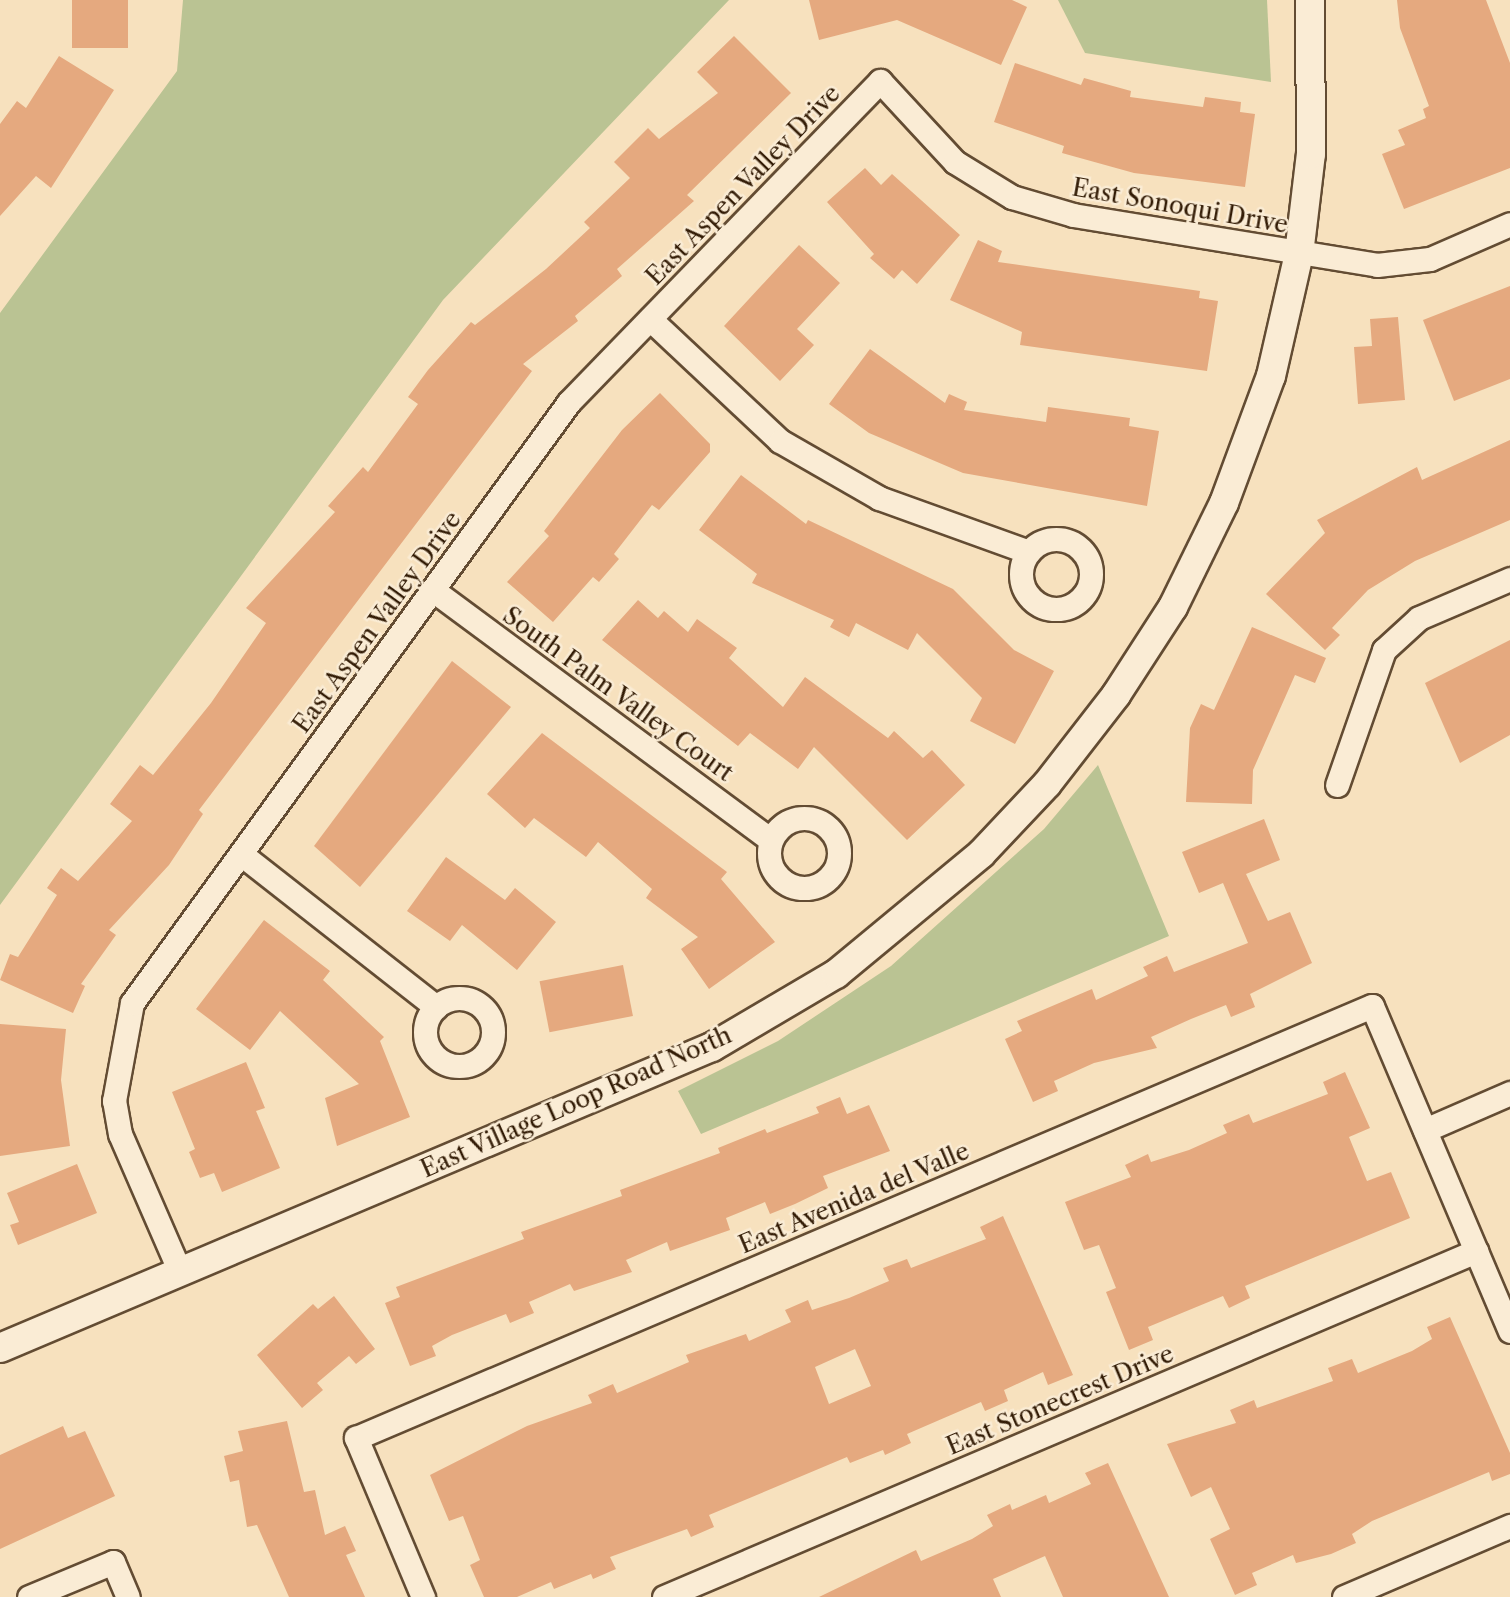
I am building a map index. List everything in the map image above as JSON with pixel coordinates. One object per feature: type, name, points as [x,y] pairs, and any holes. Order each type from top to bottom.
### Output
[{"type":"street","name":"East Village Loop Road North","points":[[0,1348],[712,1047],[836,974],[923,907],[1047,785],[1173,607],[1224,503],[1267,388],[1299,254],[1311,154],[1310,0]]},
{"type":"street","name":"East Sonoqui Drive","points":[[880,81],[955,162],[1012,197],[1073,215],[1377,265],[1430,258],[1510,224]]},
{"type":"street","name":"East Aspen Valley Drive","points":[[180,1272],[120,1133],[115,1070],[132,1003],[569,402],[880,81]]},
{"type":"street","points":[[649,319],[780,441],[879,498],[1029,552]]},
{"type":"street","points":[[1336,785],[1384,650],[1419,618],[1510,579]]},
{"type":"street","name":"South Palm Valley Court","points":[[433,590],[771,840]]},
{"type":"street","points":[[241,854],[436,1007]]},
{"type":"street","name":"East Avenida del Valle","points":[[423,1597],[356,1438],[1372,1006],[1425,1130]]},
{"type":"street","points":[[1510,1093],[1425,1130],[1510,1331]]},
{"type":"street","name":"East Stonecrest Drive","points":[[664,1597],[1476,1251]]},
{"type":"street","points":[[1344,1597],[1510,1526]]},
{"type":"street","points":[[29,1597],[113,1562],[128,1597]]},
{"type":"green space","points":[[183,0],[729,0],[443,300],[0,905],[0,313],[177,71]]},
{"type":"green space","points":[[1058,0],[1267,0],[1271,82],[1085,53]]},
{"type":"green space","points":[[1098,765],[1169,936],[701,1134],[678,1091],[778,1041],[891,966],[1044,829]]},
{"type":"building","points":[[72,0],[128,0],[128,48],[72,48]]},
{"type":"building","points":[[809,0],[1012,0],[1027,7],[1001,65],[897,20],[819,40]]},
{"type":"building","points":[[1397,0],[1486,0],[1510,63],[1510,168],[1404,209],[1382,154],[1405,145],[1398,130],[1426,118],[1423,109],[1429,106],[1400,28]]},
{"type":"building","points":[[734,36],[791,93],[687,195],[694,201],[617,269],[622,276],[575,316],[578,321],[523,364],[532,371],[199,810],[203,814],[169,865],[109,930],[116,935],[81,984],[85,986],[73,1013],[0,980],[10,954],[18,957],[57,895],[47,888],[61,868],[78,881],[132,821],[110,804],[140,765],[153,775],[211,703],[266,623],[246,608],[335,512],[328,506],[363,467],[368,472],[418,404],[408,397],[428,370],[471,322],[475,325],[546,269],[590,228],[584,222],[630,178],[614,162],[648,128],[659,139],[718,93],[697,72]]},
{"type":"building","points":[[59,56],[114,90],[51,188],[36,176],[0,216],[0,124],[17,101],[26,108]]},
{"type":"building","points":[[1015,63],[1081,85],[1084,78],[1131,91],[1130,97],[1203,107],[1205,97],[1241,102],[1240,112],[1255,114],[1245,187],[1134,173],[1062,153],[1064,146],[994,122]]},
{"type":"building","points":[[865,168],[881,185],[892,174],[960,235],[917,284],[902,270],[894,279],[870,258],[874,254],[827,202]]},
{"type":"building","points":[[978,240],[1002,251],[998,262],[1200,291],[1199,298],[1218,301],[1207,371],[1020,345],[1022,332],[950,300]]},
{"type":"building","points":[[799,245],[840,283],[797,329],[814,345],[780,381],[724,326]]},
{"type":"building","points":[[1510,286],[1510,379],[1454,401],[1423,320]]},
{"type":"building","points":[[1398,317],[1405,400],[1358,404],[1354,347],[1372,346],[1370,319]]},
{"type":"building","points":[[870,349],[945,403],[949,394],[967,402],[964,410],[1046,422],[1048,407],[1130,418],[1129,426],[1159,431],[1147,506],[963,473],[869,433],[829,404]]},
{"type":"building","points":[[660,393],[710,444],[710,452],[659,510],[652,505],[614,554],[619,559],[599,582],[593,577],[553,622],[507,582],[549,536],[544,531],[622,430]]},
{"type":"building","points":[[1510,440],[1510,520],[1415,561],[1368,590],[1332,628],[1340,635],[1325,650],[1266,594],[1325,533],[1317,520],[1417,467],[1422,480]]},
{"type":"building","points":[[741,475],[806,524],[808,520],[953,589],[1014,650],[1054,671],[1015,744],[970,721],[982,698],[917,633],[908,650],[856,623],[849,637],[830,627],[834,620],[752,583],[757,574],[699,530]]},
{"type":"building","points":[[638,600],[658,618],[664,611],[688,632],[697,619],[737,648],[729,658],[783,707],[805,677],[888,738],[894,731],[923,758],[932,750],[965,785],[907,840],[814,747],[798,769],[750,733],[738,746],[602,640]]},
{"type":"building","points":[[1252,627],[1326,658],[1315,683],[1295,675],[1253,770],[1252,804],[1186,802],[1190,728],[1201,704],[1214,710]]},
{"type":"building","points":[[1510,640],[1510,735],[1460,763],[1425,683]]},
{"type":"building","points":[[452,661],[511,707],[360,887],[314,846]]},
{"type":"building","points":[[542,733],[727,872],[721,879],[775,942],[709,989],[681,949],[698,937],[646,898],[652,889],[598,842],[586,857],[534,818],[525,828],[487,794]]},
{"type":"building","points":[[1264,819],[1280,860],[1246,874],[1268,921],[1290,912],[1312,963],[1250,994],[1255,1007],[1231,1017],[1226,1005],[1191,1019],[1151,1037],[1157,1048],[1094,1063],[1054,1081],[1058,1091],[1033,1102],[1005,1039],[1022,1031],[1017,1021],[1092,989],[1096,1000],[1148,976],[1143,967],[1167,956],[1174,972],[1248,943],[1223,883],[1199,893],[1182,852]]},
{"type":"building","points":[[446,857],[505,900],[515,888],[556,922],[517,970],[462,925],[450,941],[407,911]]},
{"type":"building","points":[[264,920],[330,971],[323,980],[384,1037],[380,1041],[410,1117],[337,1146],[325,1098],[359,1084],[280,1011],[250,1050],[196,1009]]},
{"type":"building","points":[[623,965],[633,1016],[549,1032],[540,981]]},
{"type":"building","points":[[0,1024],[66,1029],[61,1080],[70,1146],[0,1156]]},
{"type":"building","points":[[246,1062],[265,1108],[256,1111],[280,1168],[222,1192],[214,1173],[200,1178],[189,1152],[195,1149],[172,1092]]},
{"type":"building","points":[[1345,1072],[1370,1128],[1349,1137],[1367,1181],[1391,1172],[1410,1218],[1245,1286],[1250,1298],[1229,1308],[1223,1296],[1148,1327],[1153,1340],[1129,1350],[1106,1292],[1116,1288],[1099,1245],[1084,1250],[1065,1202],[1131,1177],[1125,1165],[1148,1154],[1151,1162],[1189,1150],[1227,1133],[1223,1125],[1249,1114],[1253,1123],[1328,1094],[1323,1082]]},
{"type":"building","points":[[840,1097],[847,1114],[869,1105],[890,1151],[823,1176],[828,1188],[795,1204],[770,1214],[765,1202],[726,1218],[730,1230],[670,1251],[667,1242],[626,1260],[632,1272],[574,1291],[570,1284],[529,1302],[534,1313],[510,1323],[506,1314],[452,1335],[432,1346],[436,1356],[410,1366],[385,1303],[400,1297],[396,1287],[524,1239],[521,1232],[622,1196],[620,1190],[720,1153],[718,1148],[765,1129],[767,1133],[819,1113],[816,1107]]},
{"type":"building","points":[[77,1164],[97,1213],[18,1245],[10,1225],[19,1222],[7,1193]]},
{"type":"building","points":[[1003,1216],[1073,1375],[1048,1385],[1043,1372],[1004,1390],[1008,1401],[985,1411],[981,1402],[907,1434],[911,1443],[885,1455],[883,1450],[850,1463],[847,1457],[709,1515],[714,1527],[691,1537],[687,1529],[610,1557],[616,1569],[593,1579],[591,1574],[554,1589],[551,1582],[517,1597],[484,1597],[470,1565],[480,1560],[463,1516],[449,1521],[430,1475],[527,1426],[592,1403],[588,1395],[613,1384],[617,1393],[689,1362],[686,1355],[746,1334],[749,1341],[791,1322],[785,1310],[808,1300],[812,1310],[889,1281],[883,1268],[907,1259],[911,1268],[986,1239],[980,1227]],"holes":[[[855,1349],[871,1386],[829,1404],[815,1367]]]},
{"type":"building","points":[[334,1296],[375,1349],[356,1364],[349,1356],[317,1383],[323,1390],[302,1408],[257,1355],[313,1304],[318,1309]]},
{"type":"building","points":[[1450,1317],[1510,1453],[1510,1474],[1492,1481],[1489,1472],[1372,1521],[1352,1534],[1356,1543],[1331,1554],[1296,1563],[1293,1555],[1252,1573],[1257,1585],[1235,1595],[1210,1539],[1230,1529],[1211,1487],[1191,1497],[1167,1444],[1236,1423],[1230,1410],[1254,1400],[1257,1408],[1333,1381],[1328,1368],[1352,1359],[1358,1373],[1412,1351],[1432,1339],[1427,1327]]},
{"type":"building","points":[[287,1421],[304,1492],[315,1490],[325,1535],[345,1526],[356,1551],[346,1555],[365,1597],[289,1597],[257,1525],[247,1527],[239,1480],[230,1482],[224,1456],[243,1451],[238,1431]]},
{"type":"building","points":[[63,1426],[68,1438],[85,1431],[115,1496],[0,1549],[0,1455]]},
{"type":"building","points":[[1108,1463],[1169,1597],[1063,1597],[1045,1556],[993,1579],[1001,1597],[819,1597],[916,1550],[921,1561],[972,1539],[993,1526],[987,1515],[1010,1504],[1012,1510],[1046,1495],[1049,1503],[1091,1484],[1085,1473]]}]
